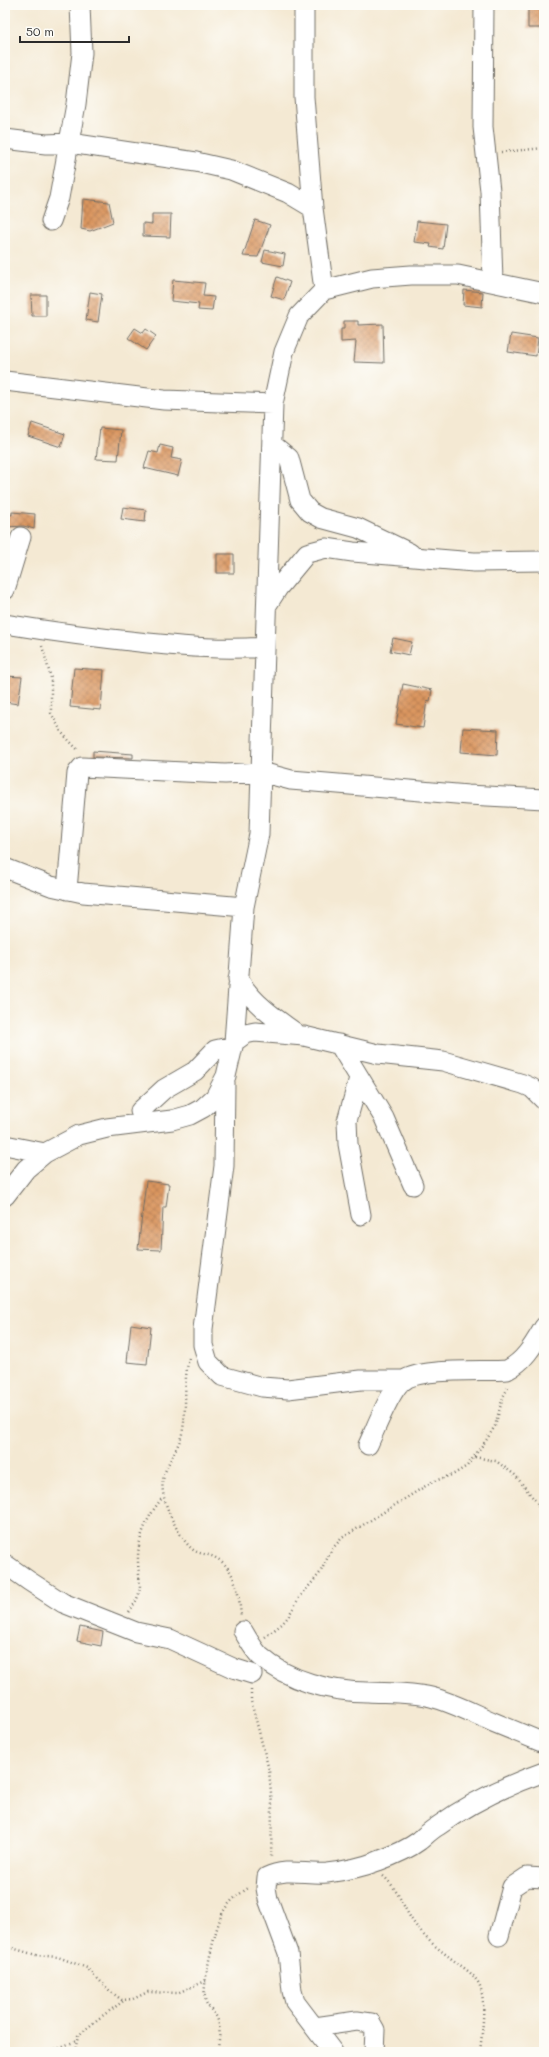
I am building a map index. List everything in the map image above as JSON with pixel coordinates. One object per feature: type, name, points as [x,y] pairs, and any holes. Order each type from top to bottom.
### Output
[{"type":"street","points":[[51,221],[56,210],[61,179],[70,143],[82,53],[80,5]]},
{"type":"street","points":[[304,5],[303,65],[313,208],[324,290]]},
{"type":"street","points":[[484,5],[483,127],[488,166],[493,281]]},
{"type":"street","points":[[5,139],[46,144],[70,143],[196,162],[232,170],[288,193],[313,208]]},
{"type":"street","points":[[405,1380],[361,1380],[288,1388],[262,1387],[222,1376],[208,1362],[203,1344],[203,1329],[224,1166],[226,1076],[233,1044],[244,907],[259,834],[273,404],[284,352],[299,316],[324,290],[372,278],[458,274],[544,293]]},
{"type":"street","points":[[5,381],[164,400],[273,404]]},
{"type":"street","points":[[272,444],[289,458],[300,500],[310,512],[321,518],[358,528],[419,557]]},
{"type":"street","points":[[5,590],[21,537]]},
{"type":"street","points":[[267,605],[278,588],[307,553],[326,548],[353,552],[474,562],[544,561]]},
{"type":"street","points":[[5,624],[75,636],[201,649],[230,650],[264,647]]},
{"type":"street","points":[[67,890],[77,773],[82,767],[225,774],[261,772],[299,780],[468,795],[544,799]]},
{"type":"street","points":[[5,868],[34,880],[67,890],[98,895],[244,907]]},
{"type":"street","points":[[238,979],[253,1001],[275,1019],[301,1036]]},
{"type":"street","points":[[148,1123],[140,1111],[146,1104],[164,1089],[195,1071],[215,1050],[233,1044],[245,1034],[255,1032],[301,1036],[378,1054],[443,1061],[523,1084],[532,1088],[544,1100]]},
{"type":"street","points":[[339,1044],[384,1118],[413,1184]]},
{"type":"street","points":[[5,1196],[26,1169],[45,1153],[79,1135],[107,1128],[172,1120],[190,1115],[203,1108],[215,1097],[226,1076]]},
{"type":"street","points":[[359,1078],[347,1121],[348,1144],[361,1215]]},
{"type":"street","points":[[5,1145],[45,1153]]},
{"type":"street","points":[[368,1445],[391,1397],[400,1383],[411,1376],[507,1370],[518,1365],[529,1352],[544,1327]]},
{"type":"street","points":[[5,1564],[64,1603],[136,1632],[170,1639],[233,1668],[252,1674]]},
{"type":"street","points":[[247,1638],[259,1655],[272,1665],[299,1679],[321,1686],[345,1691],[392,1692],[430,1697],[464,1707],[491,1722],[544,1743]]},
{"type":"street","points":[[333,2052],[295,2002],[292,1991],[288,1953],[268,1899],[266,1888],[271,1875],[298,1871],[327,1873],[376,1862],[400,1852],[418,1842],[437,1826],[464,1809],[497,1792],[544,1772]]},
{"type":"street","points":[[499,1936],[512,1886],[527,1877],[544,1878]]},
{"type":"street","points":[[315,2027],[357,2021],[372,2023],[375,2030],[374,2052]]},
{"type":"path","points":[[488,166],[497,153],[544,148]]},
{"type":"path","points":[[38,630],[51,678],[52,718],[68,741],[95,767]]},
{"type":"path","points":[[190,1354],[185,1378],[186,1410],[183,1430],[178,1449],[163,1479],[164,1496],[179,1532],[190,1548],[216,1558],[227,1565],[233,1577],[239,1598],[247,1638],[282,1624],[293,1610],[299,1598],[320,1572],[332,1549],[342,1538],[432,1482],[454,1474],[467,1466],[475,1457],[495,1426],[503,1397],[513,1381]]},
{"type":"path","points":[[475,1457],[496,1461],[515,1475],[538,1504],[544,1529]]},
{"type":"path","points":[[122,1626],[140,1594],[138,1561],[142,1533],[153,1509],[164,1496]]},
{"type":"path","points":[[217,2052],[219,2027],[216,2017],[205,2000],[204,1993],[207,1968],[222,1913],[237,1894],[271,1875],[270,1849],[272,1805],[269,1770],[251,1701],[252,1674]]},
{"type":"path","points":[[380,1874],[395,1889],[408,1916],[418,1929],[430,1941],[477,1980],[482,1992],[483,2009],[480,2052]]},
{"type":"path","points":[[5,1946],[36,1955],[58,1957],[87,1968],[115,1996],[125,2000]]},
{"type":"path","points":[[48,2052],[76,2041],[89,2026],[125,2000],[133,1999],[148,1992],[182,1992],[206,1981]]},
{"type":"path","points":[[75,2052],[76,2041]]},
{"type":"building","points":[[528,6],[544,7],[544,28],[528,28]]},
{"type":"building","points":[[83,199],[109,202],[113,222],[90,231],[81,229]]},
{"type":"building","points":[[152,214],[171,214],[170,237],[143,236],[143,223],[152,224]]},
{"type":"building","points":[[255,220],[270,225],[258,257],[243,256]]},
{"type":"building","points":[[417,221],[446,224],[443,249],[430,247],[431,244],[414,242]]},
{"type":"building","points":[[265,250],[285,254],[283,266],[262,262]]},
{"type":"building","points":[[277,277],[290,282],[284,300],[271,296]]},
{"type":"building","points":[[173,280],[205,283],[203,296],[214,297],[212,311],[198,310],[199,304],[171,301]]},
{"type":"building","points":[[464,290],[483,292],[482,307],[463,305]]},
{"type":"building","points":[[90,292],[102,294],[98,322],[86,320]]},
{"type":"building","points":[[31,295],[46,295],[46,316],[32,316]]},
{"type":"building","points":[[344,321],[358,321],[358,325],[383,324],[384,363],[354,362],[356,341],[341,342],[341,329],[344,329]]},
{"type":"building","points":[[135,328],[143,333],[146,329],[156,336],[146,350],[128,338]]},
{"type":"building","points":[[511,334],[538,338],[536,356],[508,352]]},
{"type":"building","points":[[32,423],[65,434],[61,447],[28,436]]},
{"type":"building","points":[[100,428],[121,430],[118,460],[96,459]]},
{"type":"building","points":[[160,445],[173,448],[171,458],[182,460],[178,476],[144,468],[149,451],[158,453]]},
{"type":"building","points":[[123,507],[146,510],[145,522],[121,519]]},
{"type":"building","points":[[12,512],[35,514],[34,529],[24,526],[5,527],[5,514],[12,515]]},
{"type":"building","points":[[217,554],[234,554],[234,573],[217,573]]},
{"type":"building","points":[[393,638],[412,642],[409,655],[390,651]]},
{"type":"building","points":[[74,668],[104,670],[101,710],[70,707]]},
{"type":"building","points":[[5,676],[22,677],[18,704],[5,702]]},
{"type":"building","points":[[403,684],[432,690],[430,701],[427,700],[423,728],[396,724]]},
{"type":"building","points":[[463,728],[498,730],[497,755],[461,752]]},
{"type":"building","points":[[93,751],[133,754],[133,758],[93,757]]},
{"type":"building","points":[[146,1181],[169,1184],[166,1207],[163,1207],[161,1250],[138,1249]]},
{"type":"building","points":[[131,1324],[151,1327],[147,1364],[127,1362]]},
{"type":"building","points":[[80,1627],[103,1632],[101,1646],[77,1641]]}]
